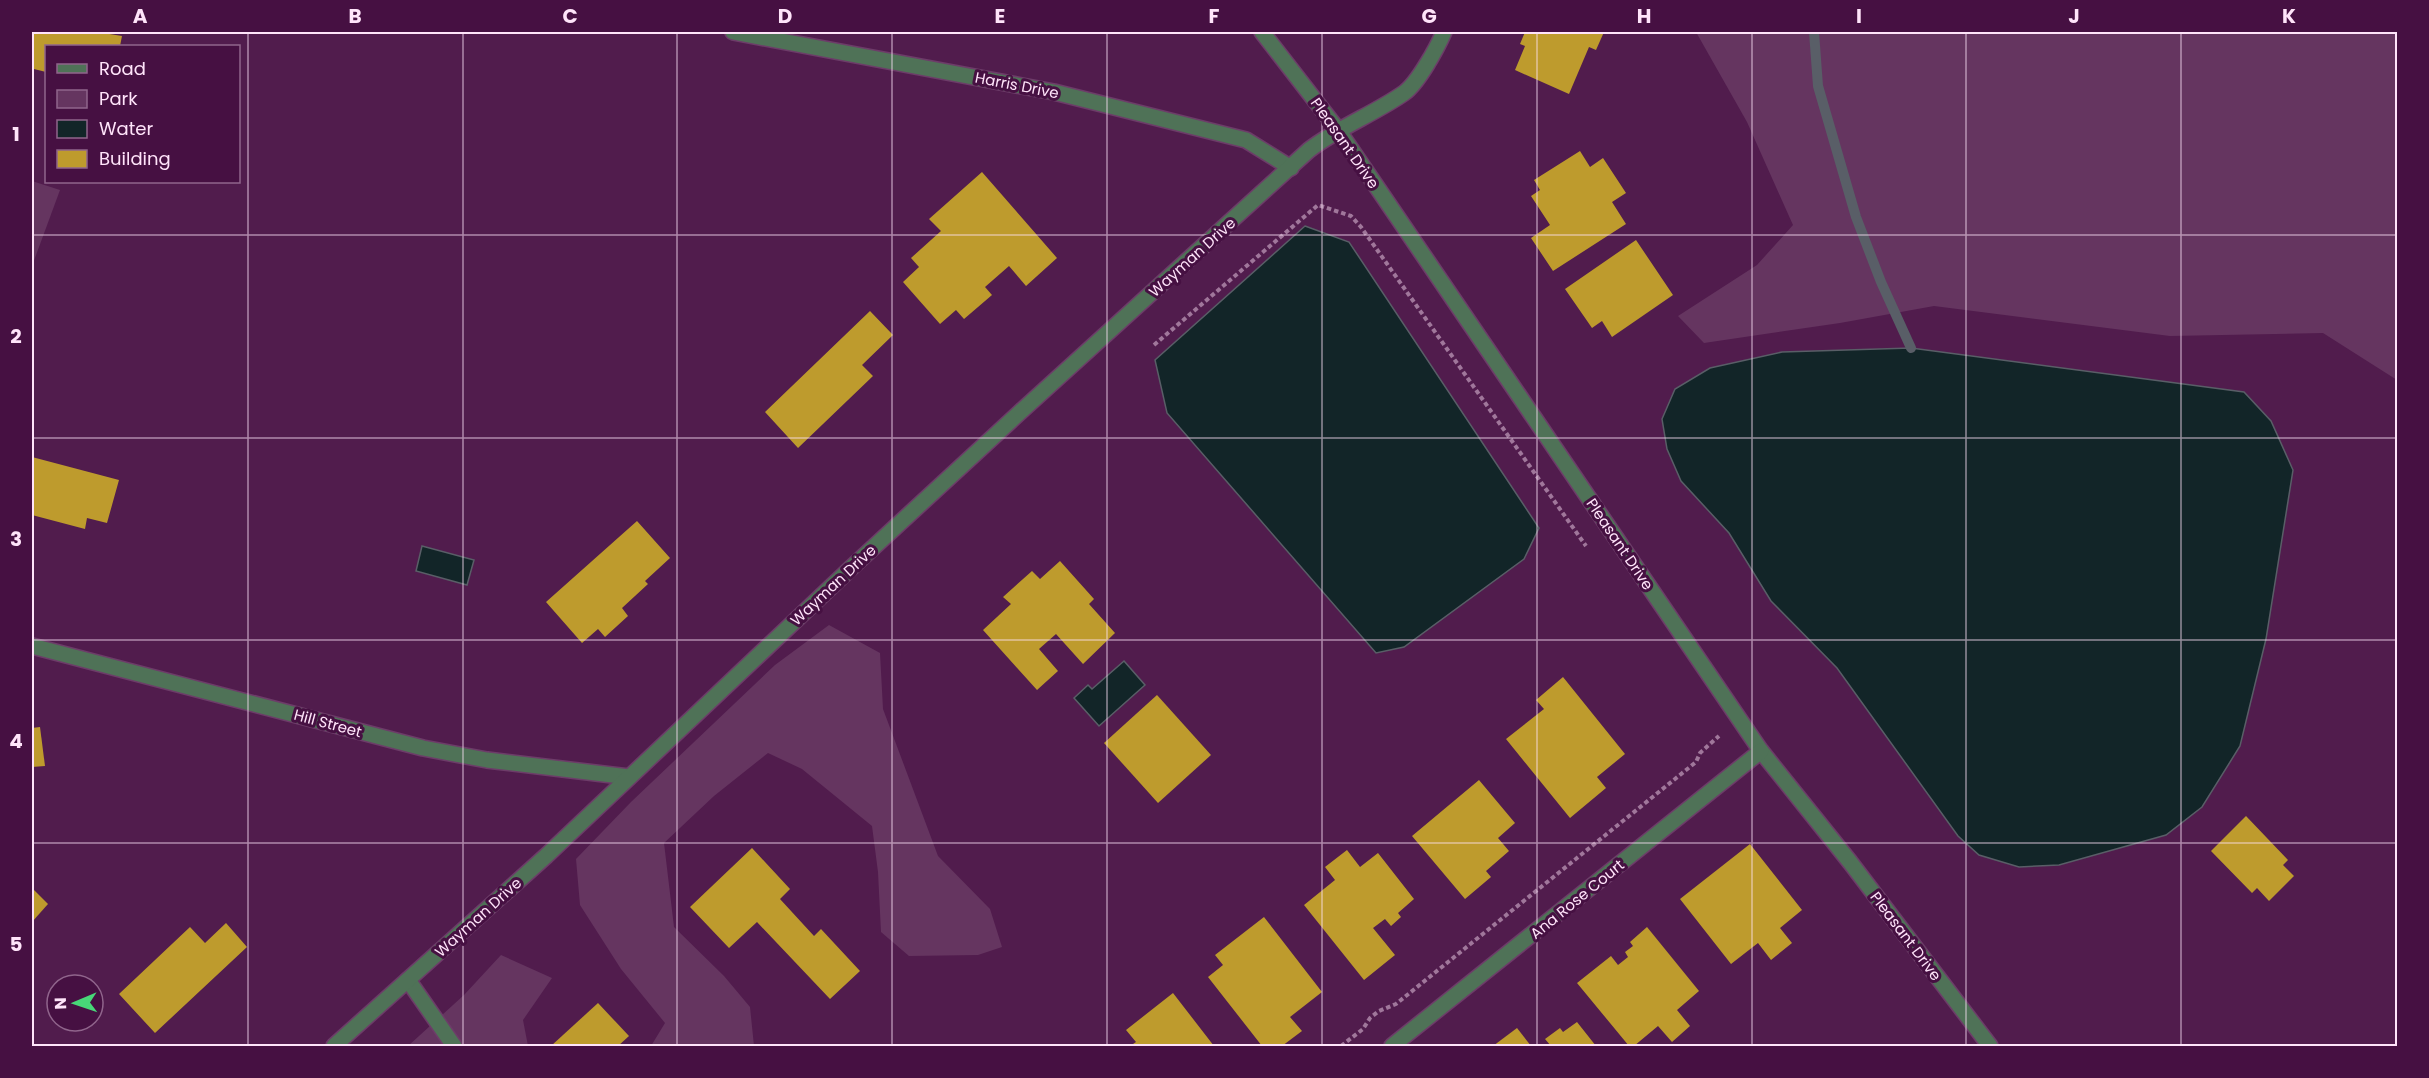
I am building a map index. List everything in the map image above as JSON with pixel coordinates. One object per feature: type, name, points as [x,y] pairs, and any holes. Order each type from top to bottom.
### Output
[{"type":"street","name":"Harris Drive","points":[[733,32],[1054,92],[1246,140],[1291,168]]},
{"type":"street","name":"Pleasant Drive","points":[[1262,32],[1338,130],[1761,751],[1850,862],[1990,1047]]},
{"type":"street","name":"Wayman Drive","points":[[334,1047],[546,856],[851,568],[1309,150],[1338,130],[1406,92],[1436,51],[1444,32]]},
{"type":"street","name":"Hill Street","points":[[32,646],[423,748],[498,761],[629,777]]},
{"type":"street","name":"Ana Rose Court","points":[[1392,1047],[1761,751]]},
{"type":"street","points":[[408,981],[454,1047]]},
{"type":"path","points":[[1154,345],[1318,205],[1351,216],[1588,549]]},
{"type":"path","points":[[1341,1047],[1363,1029],[1378,1011],[1396,1004],[1695,762],[1700,753],[1719,735],[1741,766]]},
{"type":"green space","points":[[1696,32],[2397,32],[2397,380],[2323,333],[2170,336],[1934,306],[1840,323],[1704,343],[1678,316],[1757,265],[1793,225],[1747,122]]},
{"type":"green space","points":[[32,181],[60,190],[32,266]]},
{"type":"green space","points":[[829,625],[880,653],[883,709],[938,856],[990,909],[1002,947],[978,955],[909,956],[881,932],[878,872],[872,826],[802,769],[768,753],[714,796],[664,843],[674,927],[724,976],[750,1007],[754,1046],[651,1046],[665,1023],[621,969],[580,905],[576,859],[631,802],[775,665]]},
{"type":"green space","points":[[501,955],[552,978],[523,1020],[528,1046],[408,1046],[464,995]]},
{"type":"water","points":[[1305,226],[1349,242],[1539,528],[1524,559],[1404,647],[1376,653],[1167,413],[1155,360]]},
{"type":"water","points":[[1911,348],[2244,392],[2271,421],[2293,470],[2266,639],[2240,746],[2202,807],[2166,835],[2059,865],[2019,867],[1979,855],[1958,836],[1837,668],[1771,601],[1729,533],[1681,481],[1667,449],[1662,419],[1675,389],[1710,368],[1782,352]]},
{"type":"water","points":[[422,546],[474,560],[467,585],[416,571]]},
{"type":"water","points":[[1124,661],[1145,685],[1099,726],[1074,698],[1088,685],[1092,689]]},
{"type":"building","points":[[32,32],[97,32],[122,36],[120,45],[45,45],[45,72],[34,69],[33,75]]},
{"type":"building","points":[[1525,32],[1604,32],[1596,50],[1589,47],[1569,94],[1515,70],[1525,46],[1520,44]]},
{"type":"building","points":[[1580,151],[1590,167],[1603,158],[1626,193],[1612,202],[1626,224],[1553,271],[1531,238],[1550,225],[1531,196],[1540,190],[1534,180]]},
{"type":"building","points":[[982,172],[1057,258],[1026,286],[1009,266],[985,287],[992,295],[964,319],[956,310],[940,324],[903,282],[919,267],[911,258],[941,231],[929,219]]},
{"type":"building","points":[[1636,240],[1673,295],[1612,337],[1602,321],[1592,328],[1565,289]]},
{"type":"building","points":[[870,311],[893,335],[862,365],[873,376],[798,448],[765,412]]},
{"type":"building","points":[[32,457],[119,480],[107,523],[87,518],[85,529],[32,515]]},
{"type":"building","points":[[637,521],[670,558],[645,581],[648,584],[622,608],[628,616],[605,637],[598,629],[582,643],[546,602]]},
{"type":"building","points":[[1060,561],[1094,599],[1089,604],[1115,633],[1083,664],[1056,634],[1039,649],[1058,671],[1037,690],[983,630],[1011,604],[1003,597],[1032,571],[1040,579]]},
{"type":"building","points":[[1563,677],[1625,754],[1597,777],[1606,788],[1570,818],[1506,739],[1544,709],[1536,700]]},
{"type":"building","points":[[1157,695],[1211,755],[1158,803],[1104,743]]},
{"type":"building","points":[[40,727],[45,766],[32,767],[32,728]]},
{"type":"building","points":[[1479,780],[1515,823],[1498,838],[1509,851],[1486,871],[1491,877],[1465,899],[1412,836]]},
{"type":"building","points":[[2246,816],[2288,860],[2283,865],[2294,876],[2269,901],[2257,888],[2252,893],[2211,851]]},
{"type":"building","points":[[1750,844],[1802,910],[1780,928],[1792,943],[1771,960],[1758,943],[1731,964],[1680,899]]},
{"type":"building","points":[[752,848],[790,889],[780,899],[814,936],[821,929],[860,971],[830,999],[757,922],[729,948],[690,907]]},
{"type":"building","points":[[1347,850],[1360,867],[1378,853],[1414,899],[1398,913],[1401,917],[1391,926],[1385,919],[1373,928],[1395,955],[1364,980],[1304,905],[1335,880],[1325,867]]},
{"type":"building","points":[[32,888],[48,904],[32,922]]},
{"type":"building","points":[[1264,917],[1322,992],[1290,1017],[1302,1031],[1282,1046],[1262,1046],[1208,977],[1223,965],[1215,955]]},
{"type":"building","points":[[226,923],[247,947],[155,1033],[119,994],[190,927],[205,943]]},
{"type":"building","points":[[1647,927],[1699,991],[1677,1010],[1690,1026],[1672,1042],[1658,1026],[1634,1046],[1629,1046],[1577,983],[1611,956],[1618,965],[1628,957],[1625,952],[1633,946],[1630,942]]},
{"type":"building","points":[[1173,993],[1214,1046],[1130,1046],[1136,1042],[1126,1030]]},
{"type":"building","points":[[598,1003],[629,1036],[618,1046],[551,1046]]},
{"type":"building","points":[[1577,1022],[1596,1046],[1551,1046],[1545,1039],[1560,1028],[1563,1032]]},
{"type":"building","points":[[1517,1028],[1531,1046],[1493,1046]]},
{"type":"waterway","points":[[1814,32],[1818,86],[1856,217],[1881,282],[1911,348]]}]
